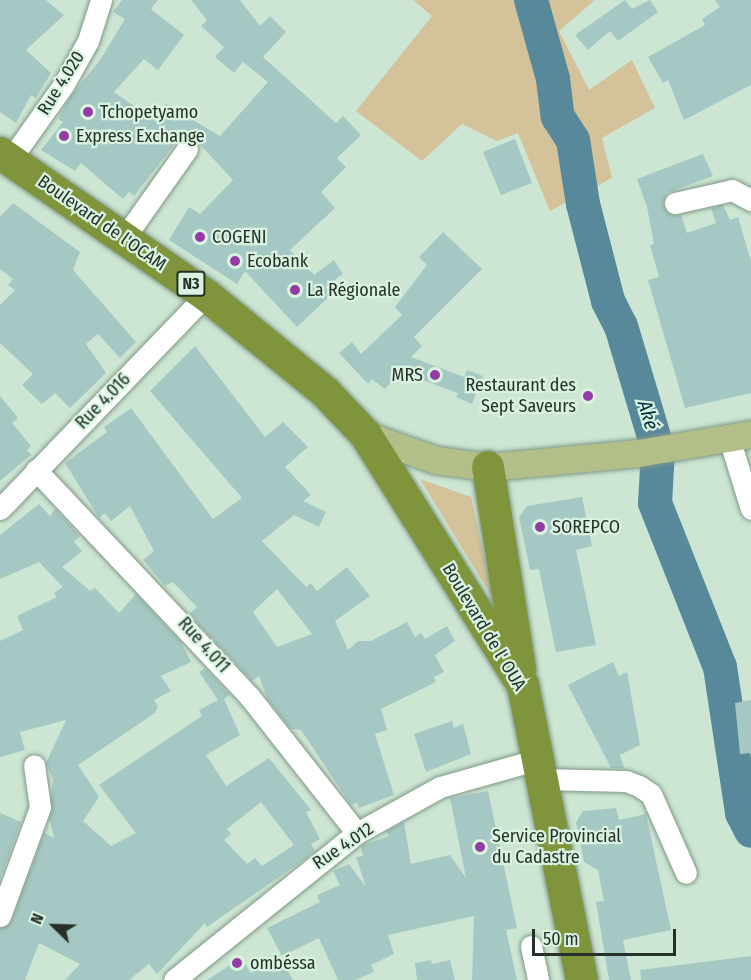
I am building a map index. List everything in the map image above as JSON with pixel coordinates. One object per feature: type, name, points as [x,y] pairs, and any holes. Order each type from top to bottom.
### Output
[{"type":"highway","name":"Boulevard de l'OCAM","points":[[5,156],[206,295],[326,393],[366,435]]},
{"type":"highway","name":"Boulevard de l' OUA","points":[[366,435],[523,685],[582,980]]},
{"type":"highway","points":[[488,467],[523,685]]},
{"type":"main road","points":[[366,435],[436,460],[488,467],[740,436]]},
{"type":"street","name":"Rue 4.020","points":[[5,156],[64,84],[88,41],[101,0]]},
{"type":"street","points":[[124,238],[187,149]]},
{"type":"street","points":[[675,203],[732,190],[751,200]]},
{"type":"street","name":"Rue 4.016","points":[[0,508],[206,295]]},
{"type":"street","points":[[740,436],[751,509]]},
{"type":"street","name":"Rue 4.011","points":[[36,470],[225,669],[357,833]]},
{"type":"street","points":[[0,916],[40,807],[34,765]]},
{"type":"street","name":"Rue 4.012","points":[[174,980],[357,833],[440,787],[541,769],[626,781],[651,794],[686,873]]},
{"type":"street","points":[[531,946],[538,980]]},
{"type":"shaded area","points":[[413,0],[595,0],[559,31],[589,90],[632,60],[655,108],[602,138],[612,178],[550,211],[518,133],[497,141],[462,124],[422,161],[356,111],[432,16]]},
{"type":"shaded area","points":[[420,479],[471,497],[494,600]]},
{"type":"building","points":[[0,0],[46,0],[64,15],[26,50],[51,73],[36,98],[31,95],[16,123],[0,112]]},
{"type":"building","points":[[122,0],[158,0],[151,9],[184,35],[158,70],[144,59],[114,92],[158,123],[166,104],[220,136],[268,82],[243,62],[234,73],[215,57],[224,47],[201,26],[207,20],[191,0],[240,0],[260,26],[270,16],[286,32],[263,57],[336,123],[343,116],[361,135],[337,158],[346,167],[321,192],[335,208],[290,250],[314,275],[334,260],[343,274],[325,287],[332,294],[297,327],[245,271],[237,284],[169,240],[189,207],[200,214],[233,180],[194,138],[177,141],[134,196],[129,192],[123,199],[81,163],[75,171],[41,150],[63,122],[58,119],[70,97],[100,60],[125,19],[113,12]]},
{"type":"building","points":[[625,0],[632,9],[650,0],[658,12],[618,41],[610,31],[588,50],[575,35]]},
{"type":"building","points":[[715,0],[751,0],[751,85],[684,120],[668,80],[663,83],[648,57],[705,25],[702,19],[720,7]]},
{"type":"building","points":[[515,139],[532,183],[501,195],[483,152]]},
{"type":"building","points":[[703,154],[713,176],[667,193],[663,205],[671,215],[681,215],[687,233],[716,223],[711,208],[723,205],[730,220],[738,217],[751,261],[751,393],[685,408],[648,280],[659,277],[650,245],[654,244],[647,207],[637,179]]},
{"type":"building","points":[[13,203],[80,252],[73,270],[136,342],[120,358],[98,334],[86,344],[106,373],[70,408],[55,393],[42,404],[22,385],[33,374],[0,343],[0,305],[15,290],[8,285],[13,279],[0,269],[0,217]]},
{"type":"building","points":[[443,232],[482,269],[414,337],[422,346],[411,357],[464,377],[467,370],[483,376],[472,404],[456,397],[458,393],[401,372],[385,389],[372,379],[368,384],[339,353],[352,342],[361,354],[402,315],[395,307],[427,265],[419,257]]},
{"type":"building","points":[[195,346],[265,437],[283,422],[308,447],[285,467],[311,495],[303,501],[326,512],[319,527],[294,515],[262,541],[306,587],[311,583],[317,591],[347,567],[370,596],[335,621],[348,650],[358,641],[371,641],[407,622],[415,637],[421,633],[425,639],[447,626],[455,641],[435,655],[444,672],[434,677],[436,682],[381,709],[387,730],[375,734],[394,795],[359,808],[357,803],[351,805],[301,730],[291,729],[267,698],[259,676],[252,681],[189,614],[197,607],[173,582],[165,586],[143,560],[154,551],[130,506],[111,521],[105,513],[99,518],[65,463],[107,432],[104,427],[131,408],[213,519],[242,498],[150,391]],"holes":[[[277,589],[312,634],[277,647],[253,612]]]},
{"type":"building","points":[[0,396],[18,418],[12,423],[31,446],[27,450],[31,455],[0,481]]},
{"type":"building","points":[[582,497],[592,546],[576,550],[596,645],[556,652],[539,569],[530,570],[519,517],[527,506]]},
{"type":"building","points":[[39,504],[50,516],[55,509],[80,536],[74,542],[82,551],[62,567],[90,591],[95,588],[119,613],[136,594],[181,642],[191,662],[161,676],[171,691],[154,700],[158,706],[155,713],[78,765],[99,797],[83,821],[111,846],[136,833],[99,785],[202,716],[199,710],[218,700],[199,672],[205,668],[230,695],[224,699],[240,735],[206,755],[226,786],[269,758],[311,810],[306,812],[320,839],[311,844],[315,851],[207,927],[205,923],[157,974],[149,964],[129,980],[65,980],[80,964],[39,943],[25,980],[0,980],[0,928],[12,920],[44,833],[54,838],[49,818],[53,779],[46,763],[66,720],[20,732],[25,750],[0,757],[0,641],[23,630],[17,616],[57,597],[54,593],[63,587],[39,562],[0,579],[0,535]],"holes":[[[261,802],[294,845],[262,866],[255,858],[247,864],[224,840],[231,834],[227,829]]]},
{"type":"building","points":[[613,662],[619,676],[627,672],[640,745],[620,755],[624,768],[611,768],[568,685]]},
{"type":"building","points":[[751,700],[751,753],[740,754],[735,703]]},
{"type":"building","points":[[452,721],[454,728],[463,724],[471,754],[426,772],[414,734]]},
{"type":"building","points":[[488,791],[517,928],[506,930],[517,980],[472,980],[474,916],[388,935],[394,954],[371,965],[374,972],[355,980],[338,980],[319,938],[282,956],[267,928],[320,902],[317,895],[340,885],[333,871],[349,864],[366,887],[356,857],[363,856],[361,846],[389,836],[386,831],[404,822],[411,864],[450,855],[466,878],[450,798]]},
{"type":"building","points":[[616,808],[619,820],[646,814],[671,930],[623,940],[631,980],[609,980],[596,902],[604,901],[598,870],[584,862],[576,822],[583,811]]},
{"type":"building","points":[[0,813],[21,822],[0,879]]},
{"type":"building","points":[[751,956],[751,980],[641,980],[640,970]]},
{"type":"building","points":[[280,957],[293,980],[207,980],[241,958],[251,973]]},
{"type":"building","points":[[431,960],[432,964],[450,960],[455,980],[417,980],[415,963]]},
{"type":"waterway","name":"Aké","points":[[531,0],[553,79],[558,117],[573,140],[583,204],[608,301],[621,326],[658,450],[655,503],[720,667],[742,813],[751,831]]},
{"type":"place","name":"Tchopetyamo","points":[[88,112]]},
{"type":"place","name":"Express Exchange","points":[[64,136]]},
{"type":"place","name":"COGENI","points":[[200,237]]},
{"type":"place","name":"Ecobank","points":[[235,261]]},
{"type":"place","name":"La Régionale","points":[[295,290]]},
{"type":"place","name":"MRS","points":[[435,375]]},
{"type":"place","name":"Restaurant des Sept Saveurs","points":[[588,396]]},
{"type":"place","name":"SOREPCO","points":[[540,527]]},
{"type":"place","name":"Service Provincial du Cadastre","points":[[480,847]]},
{"type":"place","name":"ombéssa","points":[[237,963]]}]
